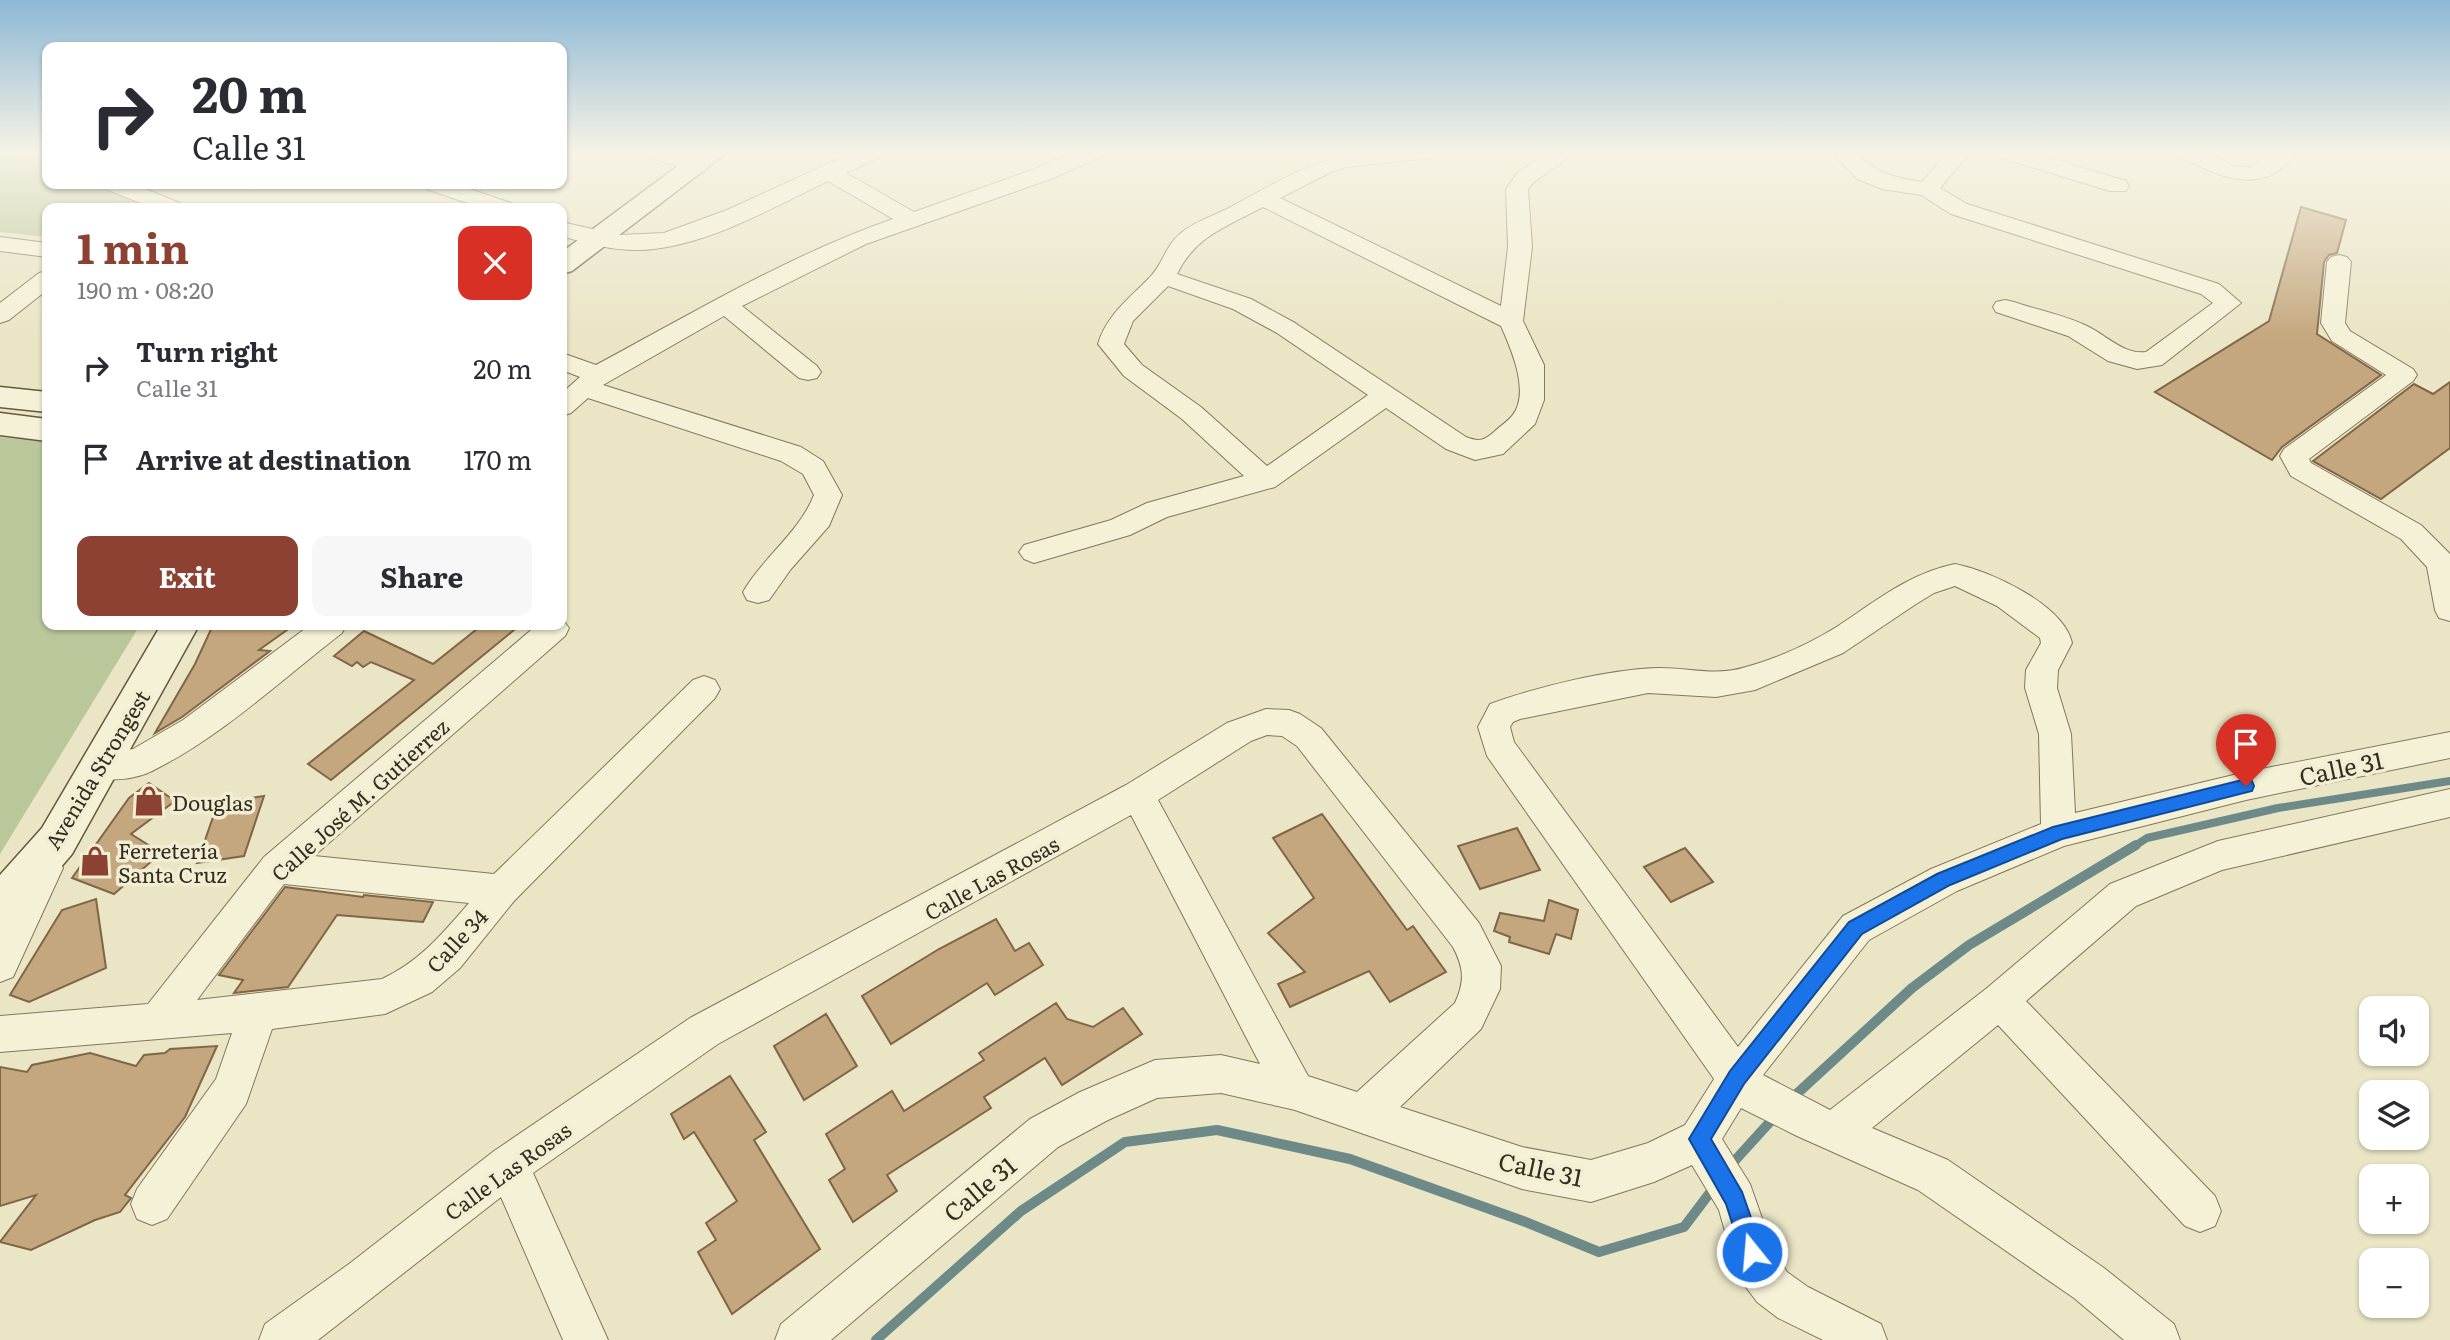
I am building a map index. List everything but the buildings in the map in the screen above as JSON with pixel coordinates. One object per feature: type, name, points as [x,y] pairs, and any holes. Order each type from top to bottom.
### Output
[{"type":"main road","points":[[567,261],[632,214]]},
{"type":"main road","points":[[0,397],[42,401]]},
{"type":"main road","points":[[0,424],[42,429]]},
{"type":"main road","name":"Avenida Strongest","points":[[0,906],[57,841],[177,630]]},
{"type":"street","points":[[567,231],[595,241],[644,243],[681,237],[739,214]]},
{"type":"street","points":[[900,214],[910,219]]},
{"type":"street","points":[[567,402],[590,381],[726,304],[858,239],[926,214]]},
{"type":"street","points":[[1233,214],[1190,237],[1175,253],[1164,277],[1125,316],[1115,330],[1111,344],[1118,357],[1134,374],[1178,402],[1265,480]]},
{"type":"street","points":[[1293,214],[1511,321]]},
{"type":"street","points":[[1164,277],[1242,304],[1286,328],[1456,443],[1475,450],[1493,448],[1526,418],[1531,400],[1531,365],[1511,321],[1520,247],[1517,214]]},
{"type":"street","points":[[1973,214],[2210,289],[2229,303],[2153,359],[2137,361],[2117,355],[2077,331],[2005,307]]},
{"type":"street","points":[[0,244],[42,249]]},
{"type":"street","points":[[2339,262],[2333,323],[2341,336],[2404,375],[2294,456],[2301,469],[2411,531],[2441,563],[2450,610]]},
{"type":"street","points":[[0,316],[42,282]]},
{"type":"street","points":[[726,304],[808,372]]},
{"type":"street","points":[[567,365],[590,381],[791,454],[813,468],[828,495],[819,519],[781,561],[758,592]]},
{"type":"street","points":[[1034,552],[1120,528],[1157,509],[1265,480],[1303,456],[1386,395]]},
{"type":"street","points":[[2059,832],[2055,734],[2040,688],[2042,670],[2057,643],[2054,633],[2041,620],[2015,603],[1955,574],[1942,577],[1915,591],[1822,650],[1741,681],[1716,685],[1651,680],[1518,707],[1501,713],[1494,727],[1499,747],[1746,1086],[1824,1127],[1933,1175],[2089,1283],[2158,1340]]},
{"type":"street","points":[[101,766],[139,762],[195,729],[324,630]]},
{"type":"street","name":"Calle José M. Gutierrez","points":[[157,1022],[276,868],[552,630]]},
{"type":"street","name":"Calle 34","points":[[0,1034],[258,1013],[344,1003],[385,996],[396,991],[419,979],[447,956],[501,890],[704,689]]},
{"type":"street","name":"Calle Las Rosas","points":[[281,1340],[364,1279],[508,1165],[704,1031],[1138,795],[1239,732],[1266,722],[1289,723],[1308,737],[1466,935],[1482,966],[1481,989],[1468,1016],[1362,1115]]},
{"type":"street","name":"Calle 31","points":[[797,1340],[1044,1133],[1094,1106],[1155,1079],[1221,1074],[1295,1091],[1522,1168],[1591,1181],[1654,1162],[1714,1163],[1746,1086],[1856,928],[1944,880],[2059,832],[2246,786],[2450,745]]},
{"type":"street","points":[[1138,795],[1295,1091]]},
{"type":"street","points":[[1824,1127],[2000,1000],[2123,895],[2218,856],[2450,803]]},
{"type":"street","points":[[0,965],[57,841]]},
{"type":"street","points":[[276,868],[501,890]]},
{"type":"street","points":[[2000,1000],[2200,1211]]},
{"type":"street","points":[[152,1204],[232,1090],[258,1013]]},
{"type":"street","points":[[1714,1163],[1738,1207],[1752,1252],[1771,1286],[1794,1304],[1852,1330],[1865,1340]]},
{"type":"street","points":[[508,1165],[586,1340]]},
{"type":"green space","points":[[0,214],[42,214],[42,236],[0,232]]},
{"type":"green space","points":[[0,437],[42,441],[42,630],[137,630],[0,854]]},
{"type":"waterway","points":[[2133,847],[2147,838],[2278,808],[2450,781]]},
{"type":"waterway","points":[[1790,1100],[1912,988],[1969,945],[2136,845]]},
{"type":"waterway","points":[[1729,1167],[1777,1114]]},
{"type":"waterway","points":[[876,1340],[1021,1211],[1125,1142],[1217,1130],[1350,1159],[1523,1221],[1599,1252],[1684,1227],[1715,1186]]},
{"type":"place","name":"Douglas","points":[[149,801]]},
{"type":"place","name":"Ferretería Santa Cruz","points":[[95,861]]},
{"type":"route","points":[[1752,1252],[1735,1199],[1699,1139],[1737,1078],[1856,928],[1944,880],[2059,832],[2246,786]]}]
